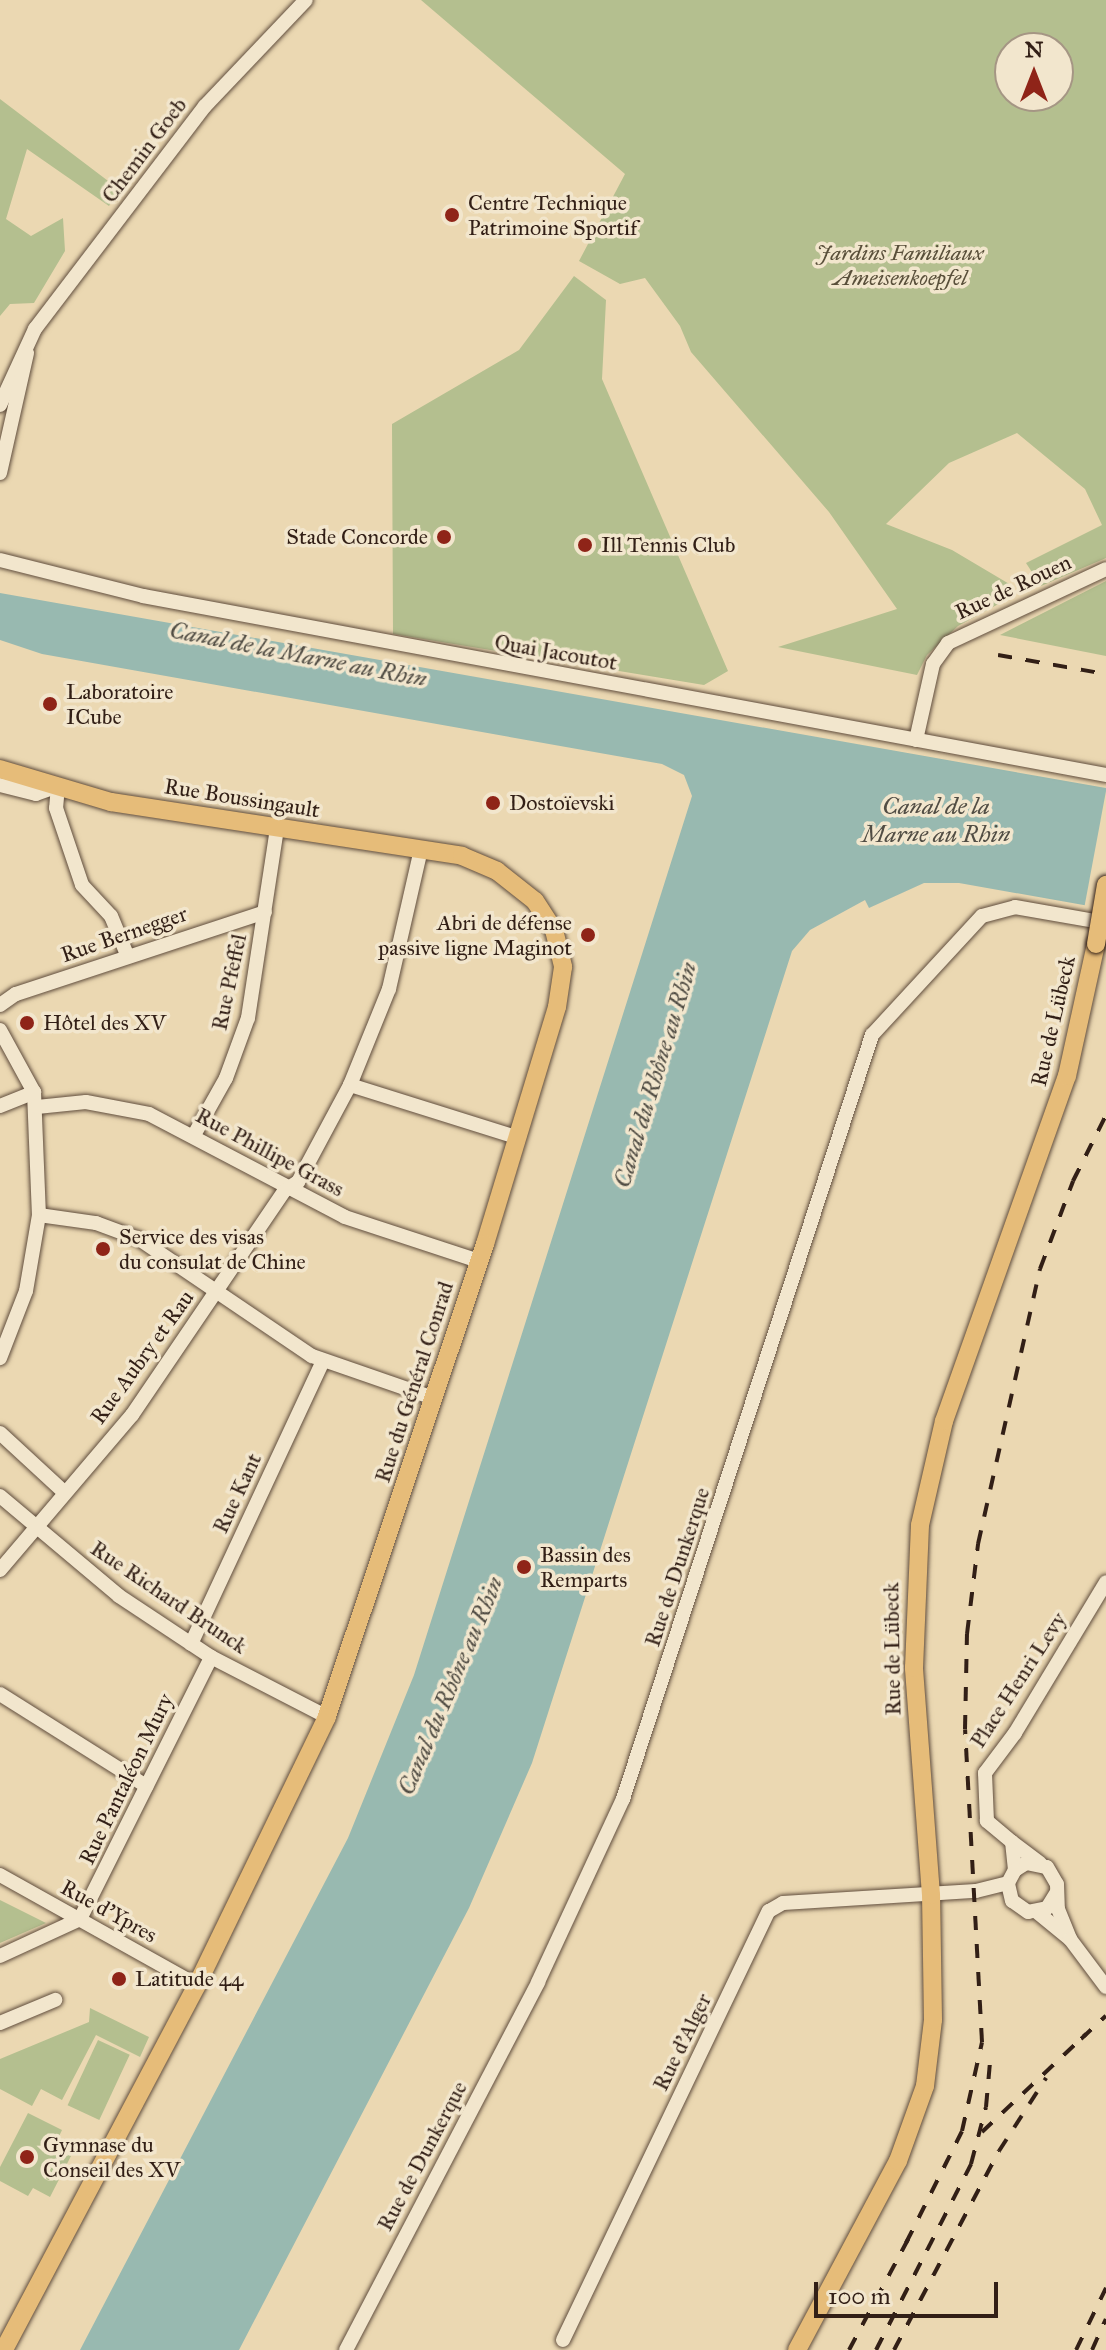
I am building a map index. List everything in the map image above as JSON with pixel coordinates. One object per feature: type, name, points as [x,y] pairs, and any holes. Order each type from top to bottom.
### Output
[{"type":"main road","name":"Rue Boussingault","points":[[0,769],[111,802],[421,849]]},
{"type":"main road","name":"Rue du Général Conrad","points":[[4,2350],[197,1985],[327,1717],[479,1261],[561,991],[559,942],[543,911],[512,881],[462,856],[421,849]]},
{"type":"main road","name":"Rue de Lübeck","points":[[797,2350],[898,2161],[925,2086],[933,2031],[931,1895],[914,1668],[920,1525],[944,1421],[1067,1076],[1106,885]]},
{"type":"street","name":"Chemin Goeb","points":[[0,405],[30,338],[205,106],[306,0]]},
{"type":"street","name":"Chemin Goeb","points":[[0,473],[30,338]]},
{"type":"street","name":"Quai Jacoutot","points":[[0,560],[143,596],[1106,775]]},
{"type":"street","name":"Rue de Rouen","points":[[916,740],[933,664],[948,643],[1106,569]]},
{"type":"street","name":"Rue Boussingault","points":[[0,785],[36,794],[58,786]]},
{"type":"street","points":[[58,786],[56,808],[82,885],[111,916],[128,957]]},
{"type":"street","name":"Rue Pfeffel","points":[[194,1135],[226,1078],[248,1018],[277,828]]},
{"type":"street","name":"Rue Aubry et Rau","points":[[0,1570],[132,1415],[290,1187],[298,1182],[350,1085],[389,989],[421,849]]},
{"type":"street","name":"Rue de Dunkerque","points":[[346,2350],[538,1982],[623,1799],[872,1035],[982,916],[1015,907],[1106,923]]},
{"type":"street","name":"Rue Bernegger","points":[[0,1005],[16,994],[265,912]]},
{"type":"street","points":[[0,1030],[35,1100],[39,1215],[26,1291],[0,1358]]},
{"type":"street","points":[[350,1085],[516,1137]]},
{"type":"street","name":"Rue Phillipe Grass","points":[[0,1106],[35,1100],[117,1106],[194,1135],[345,1217],[479,1261]]},
{"type":"street","points":[[39,1215],[96,1223],[139,1239],[323,1361],[433,1398]]},
{"type":"street","name":"Rue Kant","points":[[191,1644],[323,1361]]},
{"type":"street","points":[[0,1433],[64,1492]]},
{"type":"street","name":"Rue Richard Brunck","points":[[0,1496],[34,1528],[191,1644],[327,1717]]},
{"type":"street","name":"Place Henri Levy","points":[[1040,1863],[987,1821],[985,1773],[1015,1733],[1106,1582]]},
{"type":"street","name":"Rue Pantaléon Mury","points":[[80,1919],[211,1657]]},
{"type":"street","points":[[0,1694],[146,1786]]},
{"type":"street","points":[[1012,1842],[1012,1901]]},
{"type":"street","points":[[976,1891],[1040,1863],[1054,1875],[1070,1939]]},
{"type":"street","name":"Rue d'Ypres","points":[[0,1875],[197,1985]]},
{"type":"street","points":[[976,1891],[1037,1912],[1070,1939],[1106,1987]]},
{"type":"street","name":"Rue d'Alger","points":[[561,2345],[769,1911],[783,1903],[976,1891]]},
{"type":"street","points":[[1037,1912],[1054,1901],[1057,1892]]},
{"type":"street","points":[[0,1956],[80,1919]]},
{"type":"street","points":[[0,2023],[55,2000]]},
{"type":"green space","name":"Jardins Familiaux Ameisenkoepfel","points":[[421,0],[1106,0],[1106,558],[1041,586],[1026,563],[1102,525],[1085,489],[1017,433],[949,463],[886,524],[952,550],[1011,585],[1004,601],[958,626],[927,655],[917,675],[778,647],[897,609],[829,512],[691,352],[680,326],[645,278],[620,284],[579,261],[625,174]]},
{"type":"green space","points":[[0,99],[120,190],[109,206],[27,149],[6,219],[31,236],[63,218],[65,251],[34,303],[10,304],[0,316]]},
{"type":"green space","name":"Ill Tennis Club","points":[[574,276],[606,300],[602,379],[728,671],[704,685],[393,634],[392,424],[519,350]]},
{"type":"green space","points":[[1106,581],[1106,656],[1000,635]]},
{"type":"green space","points":[[0,1900],[46,1923],[0,1943]]},
{"type":"green space","points":[[90,2008],[149,2037],[140,2057],[96,2035],[62,2100],[41,2089],[32,2106],[0,2089],[0,2059],[89,2022]]},
{"type":"green space","points":[[98,2040],[130,2055],[99,2120],[68,2105]]},
{"type":"green space","name":"Gymnase du Conseil des XV","points":[[28,2113],[62,2130],[54,2147],[71,2156],[50,2197],[33,2188],[28,2196],[0,2181],[0,2167]]},
{"type":"water","name":"Bassin des Remparts","points":[[0,593],[1106,788],[1106,909],[959,883],[924,883],[869,908],[865,900],[810,930],[792,951],[532,1763],[469,1908],[239,2350],[80,2350],[348,1838],[414,1675],[692,796],[684,775],[662,764],[42,654],[0,640]]},
{"type":"pier","points":[[1106,791],[1106,913],[1084,909]]},
{"type":"railway","points":[[998,655],[1106,674]]},
{"type":"railway","points":[[906,2243],[962,2131],[982,2042],[965,1729],[967,1634],[978,1544],[1040,1269],[1073,1181],[1106,1115]]},
{"type":"railway","points":[[1081,2039],[1106,2016]]},
{"type":"railway","points":[[982,2132],[1086,2034]]},
{"type":"railway","points":[[876,2350],[971,2164],[986,2107],[991,2051]]},
{"type":"railway","points":[[894,2350],[999,2151],[1046,2078]]},
{"type":"railway","points":[[849,2350],[911,2234]]},
{"type":"railway","points":[[1076,2350],[1106,2288]]},
{"type":"railway","points":[[1092,2350],[1106,2319]]},
{"type":"place","name":"Centre Technique Patrimoine Sportif","points":[[452,215]]},
{"type":"place","name":"Stade Concorde","points":[[444,537]]},
{"type":"place","name":"Ill Tennis Club","points":[[585,545]]},
{"type":"place","name":"Laboratoire ICube","points":[[50,704]]},
{"type":"place","name":"Dostoïevski","points":[[493,803]]},
{"type":"place","name":"Abri de défense passive ligne Maginot","points":[[588,935]]},
{"type":"place","name":"Hôtel des XV","points":[[27,1023]]},
{"type":"place","name":"Service des visas du consulat de Chine","points":[[103,1249]]},
{"type":"place","name":"Bassin des Remparts","points":[[524,1567]]},
{"type":"place","name":"Latitude 44","points":[[119,1979]]},
{"type":"place","name":"Gymnase du Conseil des XV","points":[[27,2157]]},
{"type":"water label","name":"Canal de la Marne au Rhin","points":[[298,655]]},
{"type":"water label","name":"Canal de la Marne au Rhin","points":[[936,821]]},
{"type":"water label","name":"Canal du Rhône au Rhin","points":[[656,1075]]},
{"type":"water label","name":"Canal du Rhône au Rhin","points":[[451,1686]]}]
